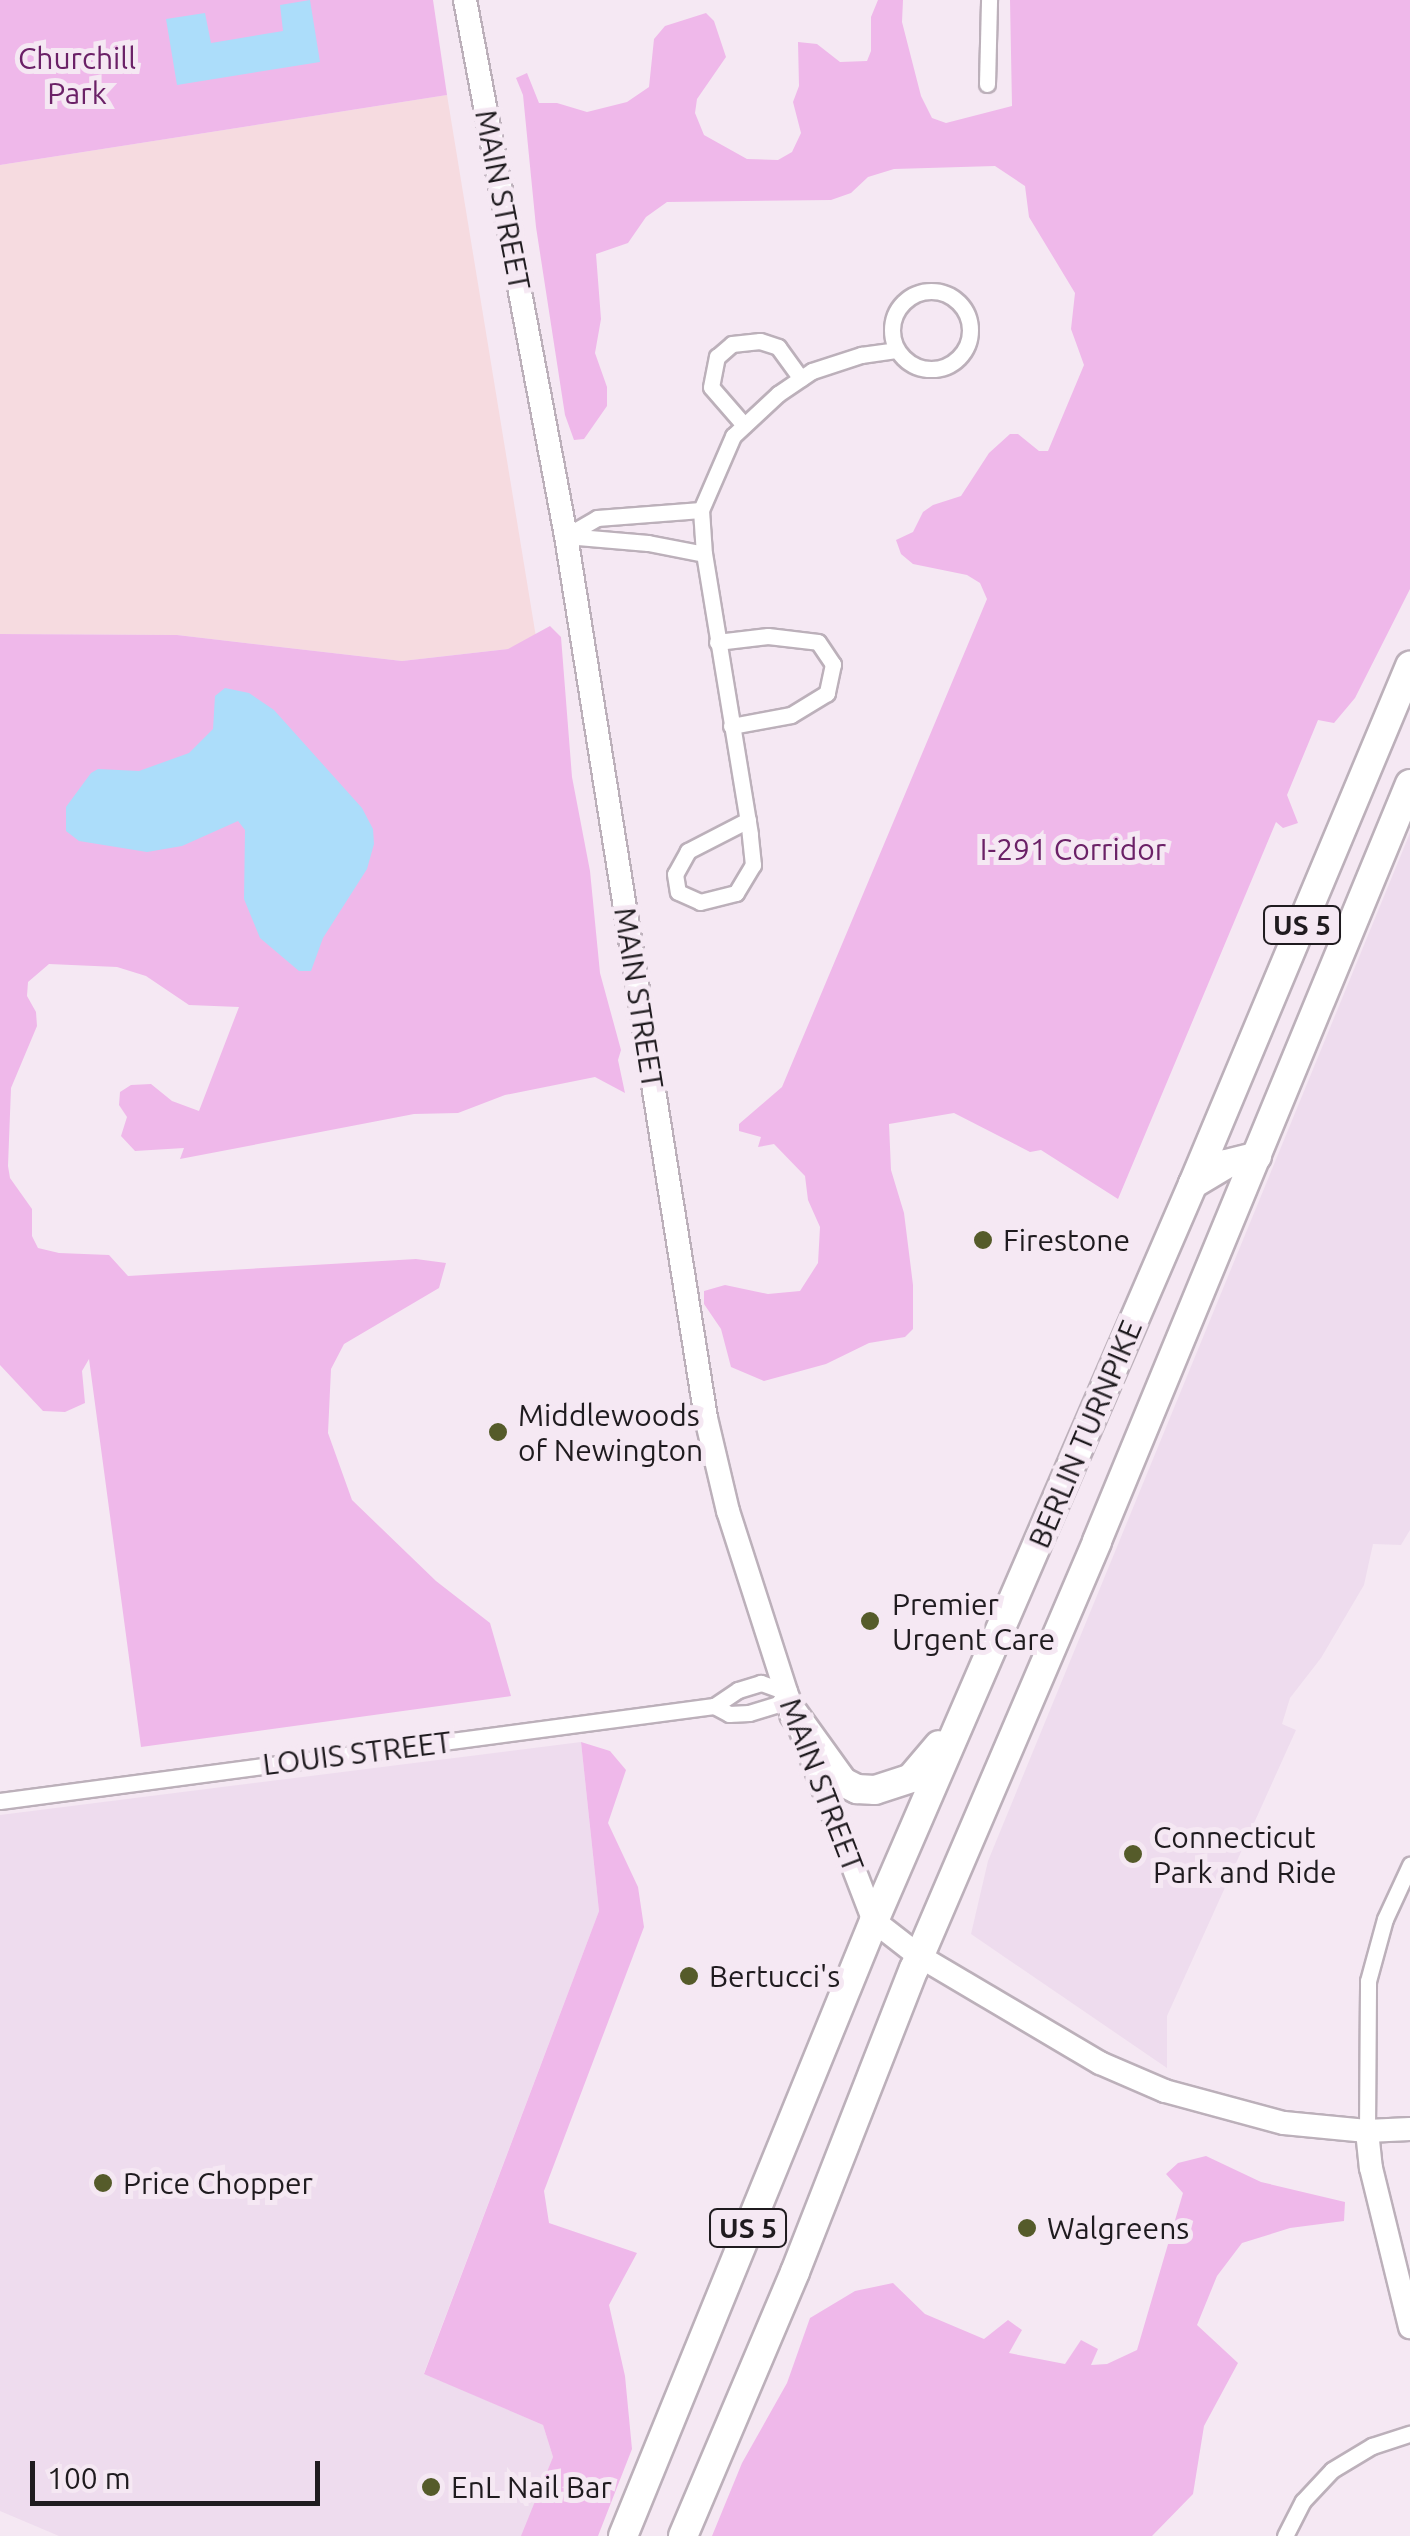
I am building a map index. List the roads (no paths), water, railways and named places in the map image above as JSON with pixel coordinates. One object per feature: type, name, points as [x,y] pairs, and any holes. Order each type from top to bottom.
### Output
[{"type":"highway","name":"BERLIN TURNPIKE","points":[[623,2536],[874,1921],[1193,1184],[1410,666]]},
{"type":"highway","name":"BERLIN TURNPIKE","points":[[683,2536],[795,2272],[919,1956],[1410,784]]},
{"type":"highway","points":[[1193,1184],[1226,1164],[1257,1156]]},
{"type":"highway","points":[[790,1703],[843,1782],[875,1790],[911,1778],[922,1770],[966,1707]]},
{"type":"main road","name":"MAIN STREET","points":[[465,0],[566,536],[706,1418],[728,1511],[790,1703],[874,1921]]},
{"type":"main road","points":[[874,1921],[919,1956],[1100,2063],[1165,2090],[1284,2123],[1366,2131],[1410,2129]]},
{"type":"main road","points":[[1366,2131],[1410,2328]]},
{"type":"street","points":[[986,84],[990,0]]},
{"type":"street","points":[[943,292],[964,308],[971,333],[968,345],[952,364],[928,370],[915,367],[896,350],[892,324],[904,300],[916,294],[943,292]]},
{"type":"street","points":[[744,425],[711,387],[710,371],[717,357],[732,344],[760,341],[778,348],[801,378]]},
{"type":"street","points":[[748,820],[688,851],[675,874],[678,892],[700,902],[736,893],[753,865],[748,820],[704,554],[701,510],[733,436],[801,378],[860,356],[896,350]]},
{"type":"street","points":[[566,536],[597,518],[701,510]]},
{"type":"street","points":[[566,536],[648,543],[704,554]]},
{"type":"street","points":[[717,642],[768,636],[818,642],[834,664],[827,694],[790,715],[731,726]]},
{"type":"street","name":"LOUIS STREET","points":[[0,1801],[714,1706],[742,1688],[762,1683],[790,1703]]},
{"type":"street","name":"LOUIS STREET","points":[[714,1706],[729,1714],[790,1703]]},
{"type":"street","points":[[1366,2131],[1368,1981],[1385,1919],[1410,1866]]},
{"type":"street","points":[[1285,2536],[1303,2502],[1332,2470],[1372,2446],[1410,2434]]},
{"type":"water","points":[[310,0],[320,62],[177,85],[166,19],[205,13],[211,43],[283,31],[280,5]]},
{"type":"water","points":[[225,688],[249,693],[274,710],[362,808],[373,829],[374,844],[367,869],[323,938],[311,971],[299,971],[260,938],[244,899],[245,830],[238,821],[182,846],[147,852],[79,841],[66,831],[66,807],[91,773],[98,769],[139,771],[189,753],[213,729],[215,696]]},
{"type":"place","name":"Firestone","points":[[983,1240]]},
{"type":"place","name":"Middlewoods of Newington","points":[[498,1432]]},
{"type":"place","name":"Premier Urgent Care","points":[[870,1621]]},
{"type":"place","name":"Connecticut Park and Ride","points":[[1133,1854]]},
{"type":"place","name":"Bertucci's","points":[[689,1976]]},
{"type":"place","name":"Price Chopper","points":[[103,2183]]},
{"type":"place","name":"Walgreens","points":[[1027,2228]]},
{"type":"place","name":"EnL Nail Bar","points":[[431,2487]]},
{"type":"park label","name":"Churchill Park","points":[[77,75]]},
{"type":"park label","name":"I-291 Corridor","points":[[1073,849]]}]
